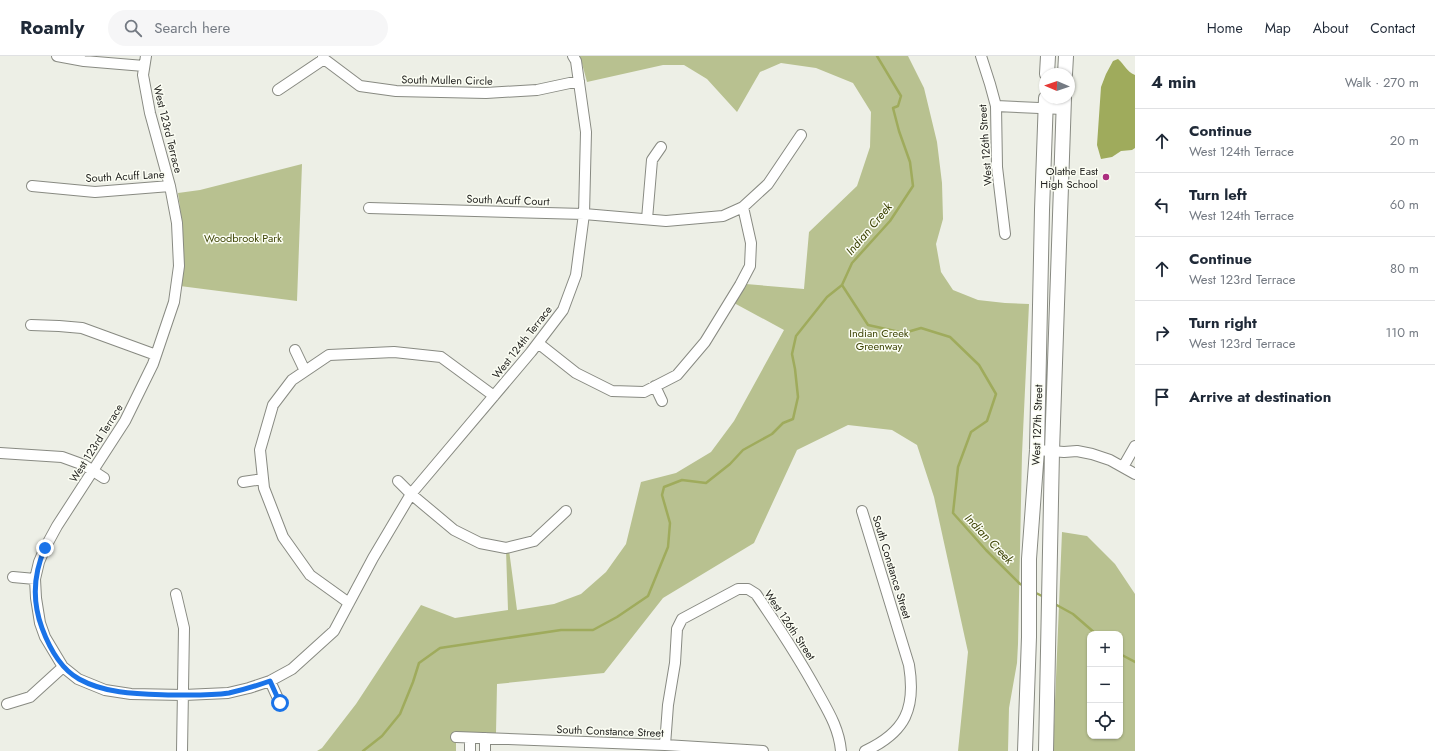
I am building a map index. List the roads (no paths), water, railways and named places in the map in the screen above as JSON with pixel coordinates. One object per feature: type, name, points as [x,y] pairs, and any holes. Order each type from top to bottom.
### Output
[{"type":"main road","points":[[1047,68],[1048,56]]},
{"type":"main road","points":[[1065,68],[1066,56]]},
{"type":"main road","name":"West 127th Street","points":[[1026,751],[1029,559],[1037,450],[1042,210],[1046,104]]},
{"type":"main road","name":"West 127th Street","points":[[1046,751],[1052,451],[1063,104]]},
{"type":"street","points":[[57,56],[84,61],[145,61]]},
{"type":"street","name":"West 124th Terrace","points":[[184,695],[228,693],[270,681],[292,669],[334,631],[373,558],[411,494],[538,343],[563,310],[576,275],[584,214],[586,132],[576,61],[573,56]]},
{"type":"street","name":"West 126th Street","points":[[981,56],[996,106],[997,167],[1005,234]]},
{"type":"street","name":"South Mullen Circle","points":[[278,90],[323,57],[360,86],[396,91],[486,93],[537,90],[578,81]]},
{"type":"street","name":"West 123rd Terrace","points":[[145,61],[143,75],[150,114],[170,186],[177,223],[178,266],[174,302],[153,364],[125,422],[92,470],[45,548],[39,562],[35,579],[36,598],[40,623],[45,637],[63,667],[78,679],[106,690],[131,694],[184,695]]},
{"type":"street","points":[[996,106],[1039,103]]},
{"type":"street","name":"South Acuff Court","points":[[369,208],[584,214],[666,221],[723,216],[743,207],[768,184],[801,136]]},
{"type":"street","points":[[647,219],[652,160],[661,147]]},
{"type":"street","name":"South Acuff Lane","points":[[32,186],[95,192],[170,186]]},
{"type":"street","points":[[538,343],[576,373],[612,391],[644,392],[677,375],[705,342],[750,266],[751,243],[743,207]]},
{"type":"street","points":[[30,325],[82,328],[156,356]]},
{"type":"street","points":[[295,350],[305,371]]},
{"type":"street","points":[[349,603],[310,575],[283,537],[264,488],[260,450],[273,405],[292,380],[329,355],[394,352],[441,357],[494,396]]},
{"type":"street","points":[[655,386],[662,402]]},
{"type":"street","points":[[1123,467],[1135,446]]},
{"type":"street","points":[[1037,450],[1085,452],[1110,460],[1135,474]]},
{"type":"street","points":[[0,453],[62,457],[84,465],[104,478]]},
{"type":"street","points":[[243,482],[263,479]]},
{"type":"street","points":[[398,481],[411,494],[454,530],[480,543],[506,548],[534,541],[566,511]]},
{"type":"street","name":"South Constance Street","points":[[862,511],[909,665],[912,683],[912,695],[908,712],[903,721],[881,743],[865,751]]},
{"type":"street","points":[[13,577],[35,579]]},
{"type":"street","name":"West 126th Street","points":[[665,745],[668,705],[675,663],[676,629],[682,619],[738,589],[748,589],[756,594],[798,658],[835,724],[841,751]]},
{"type":"street","points":[[176,594],[184,628],[182,751]]},
{"type":"street","points":[[7,704],[30,697],[63,667]]},
{"type":"street","points":[[270,681],[280,703]]},
{"type":"street","name":"South Constance Street","points":[[456,737],[665,745],[762,751]]},
{"type":"street","points":[[470,738],[470,751]]},
{"type":"street","points":[[485,738],[485,751]]},
{"type":"waterway","name":"Indian Creek","points":[[877,56],[901,96],[898,106],[893,108],[910,162],[913,186],[890,221],[852,263],[842,285],[868,325],[904,333],[921,328],[950,337],[979,365],[996,394],[987,421],[971,432],[958,467],[953,513],[986,550],[1020,584],[1024,586]]},
{"type":"waterway","points":[[363,751],[382,736],[400,714],[419,663],[440,648],[561,630],[593,630],[617,617],[648,596],[668,547],[670,523],[662,495],[664,487],[682,480],[706,483],[730,464],[743,450],[772,434],[783,423],[793,419],[798,397],[792,354],[796,336],[827,297],[842,285]]},
{"type":"waterway","name":"Indian Creek","points":[[1034,592],[1044,597]]},
{"type":"waterway","name":"Indian Creek","points":[[1053,603],[1073,614],[1093,631]]},
{"type":"waterway","name":"Indian Creek","points":[[1123,656],[1135,662]]},
{"type":"place","name":"Olathe East High School","points":[[1106,177]]},
{"type":"park label","name":"Woodbrook Park","points":[[243,238]]},
{"type":"park label","name":"Indian Creek Greenway","points":[[879,339]]}]
